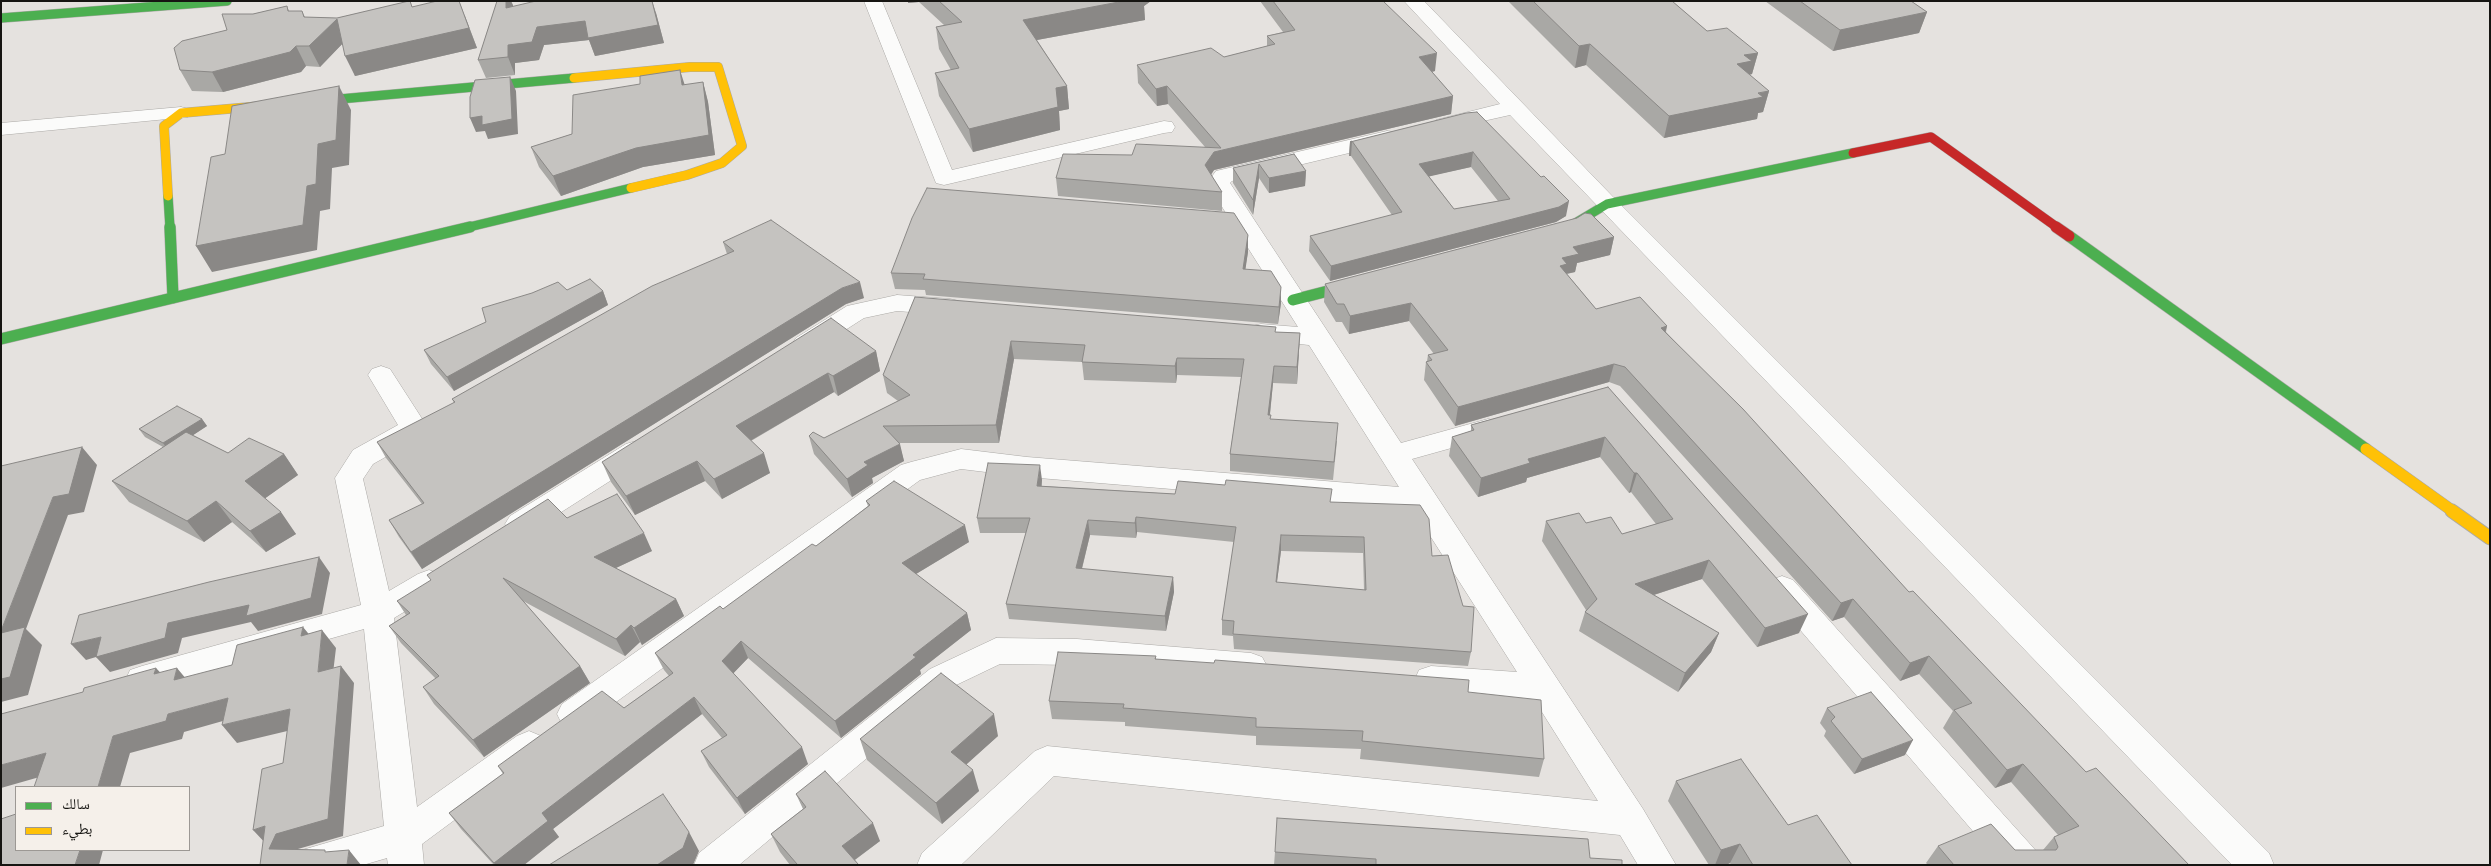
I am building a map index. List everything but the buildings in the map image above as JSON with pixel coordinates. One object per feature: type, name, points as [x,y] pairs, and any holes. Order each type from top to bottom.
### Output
[{"type":"street","points":[[1,18],[227,1]]},
{"type":"street","points":[[873,1],[944,178],[1164,128]]},
{"type":"street","points":[[1413,1],[1607,204],[2256,865]]},
{"type":"street","points":[[1,129],[690,67],[718,67],[742,146],[722,163],[687,175],[1,339]]},
{"type":"street","points":[[1516,107],[1224,176],[1218,183],[1658,865]]},
{"type":"street","points":[[173,298],[164,126],[181,113]]},
{"type":"street","points":[[1546,234],[1565,228],[1607,204],[1931,137],[2490,538]]},
{"type":"street","points":[[1213,219],[1243,222]]},
{"type":"street","points":[[1293,300],[1368,280]]},
{"type":"street","points":[[780,359],[856,312],[897,303],[975,309]]},
{"type":"street","points":[[1239,331],[1317,337]]},
{"type":"street","points":[[381,375],[423,423],[363,457],[349,478],[378,614],[404,851]]},
{"type":"street","points":[[1393,455],[1516,420]]},
{"type":"street","points":[[496,539],[655,439]]},
{"type":"street","points":[[305,865],[404,851],[910,472],[962,459],[1422,499]]},
{"type":"street","points":[[1762,565],[2026,865]]},
{"type":"street","points":[[114,686],[378,614],[454,566]]},
{"type":"street","points":[[712,865],[941,678],[996,651],[1077,652],[1276,667]]},
{"type":"street","points":[[1405,677],[1545,688]]},
{"type":"street","points":[[935,865],[1047,761],[1630,820]]},
{"type":"traffic: fast","points":[[1,18],[227,1]]},
{"type":"traffic: fast","points":[[262,106],[574,78]]},
{"type":"traffic: fast","points":[[1558,230],[1565,229],[1607,204],[1853,153]]},
{"type":"traffic: fast","points":[[1,339],[631,188]]},
{"type":"traffic: fast","points":[[168,196],[173,298]]},
{"type":"traffic: fast","points":[[2069,236],[2366,449]]},
{"type":"traffic: fast","points":[[1293,300],[1359,283]]},
{"type":"traffic: slow","points":[[574,78],[690,67],[718,67],[742,146],[722,163],[687,175],[631,188]]},
{"type":"traffic: slow","points":[[168,196],[164,126],[181,113],[262,106]]},
{"type":"traffic: slow","points":[[2366,449],[2490,538]]},
{"type":"traffic: jam","points":[[1853,153],[1931,137],[2069,236]]}]
